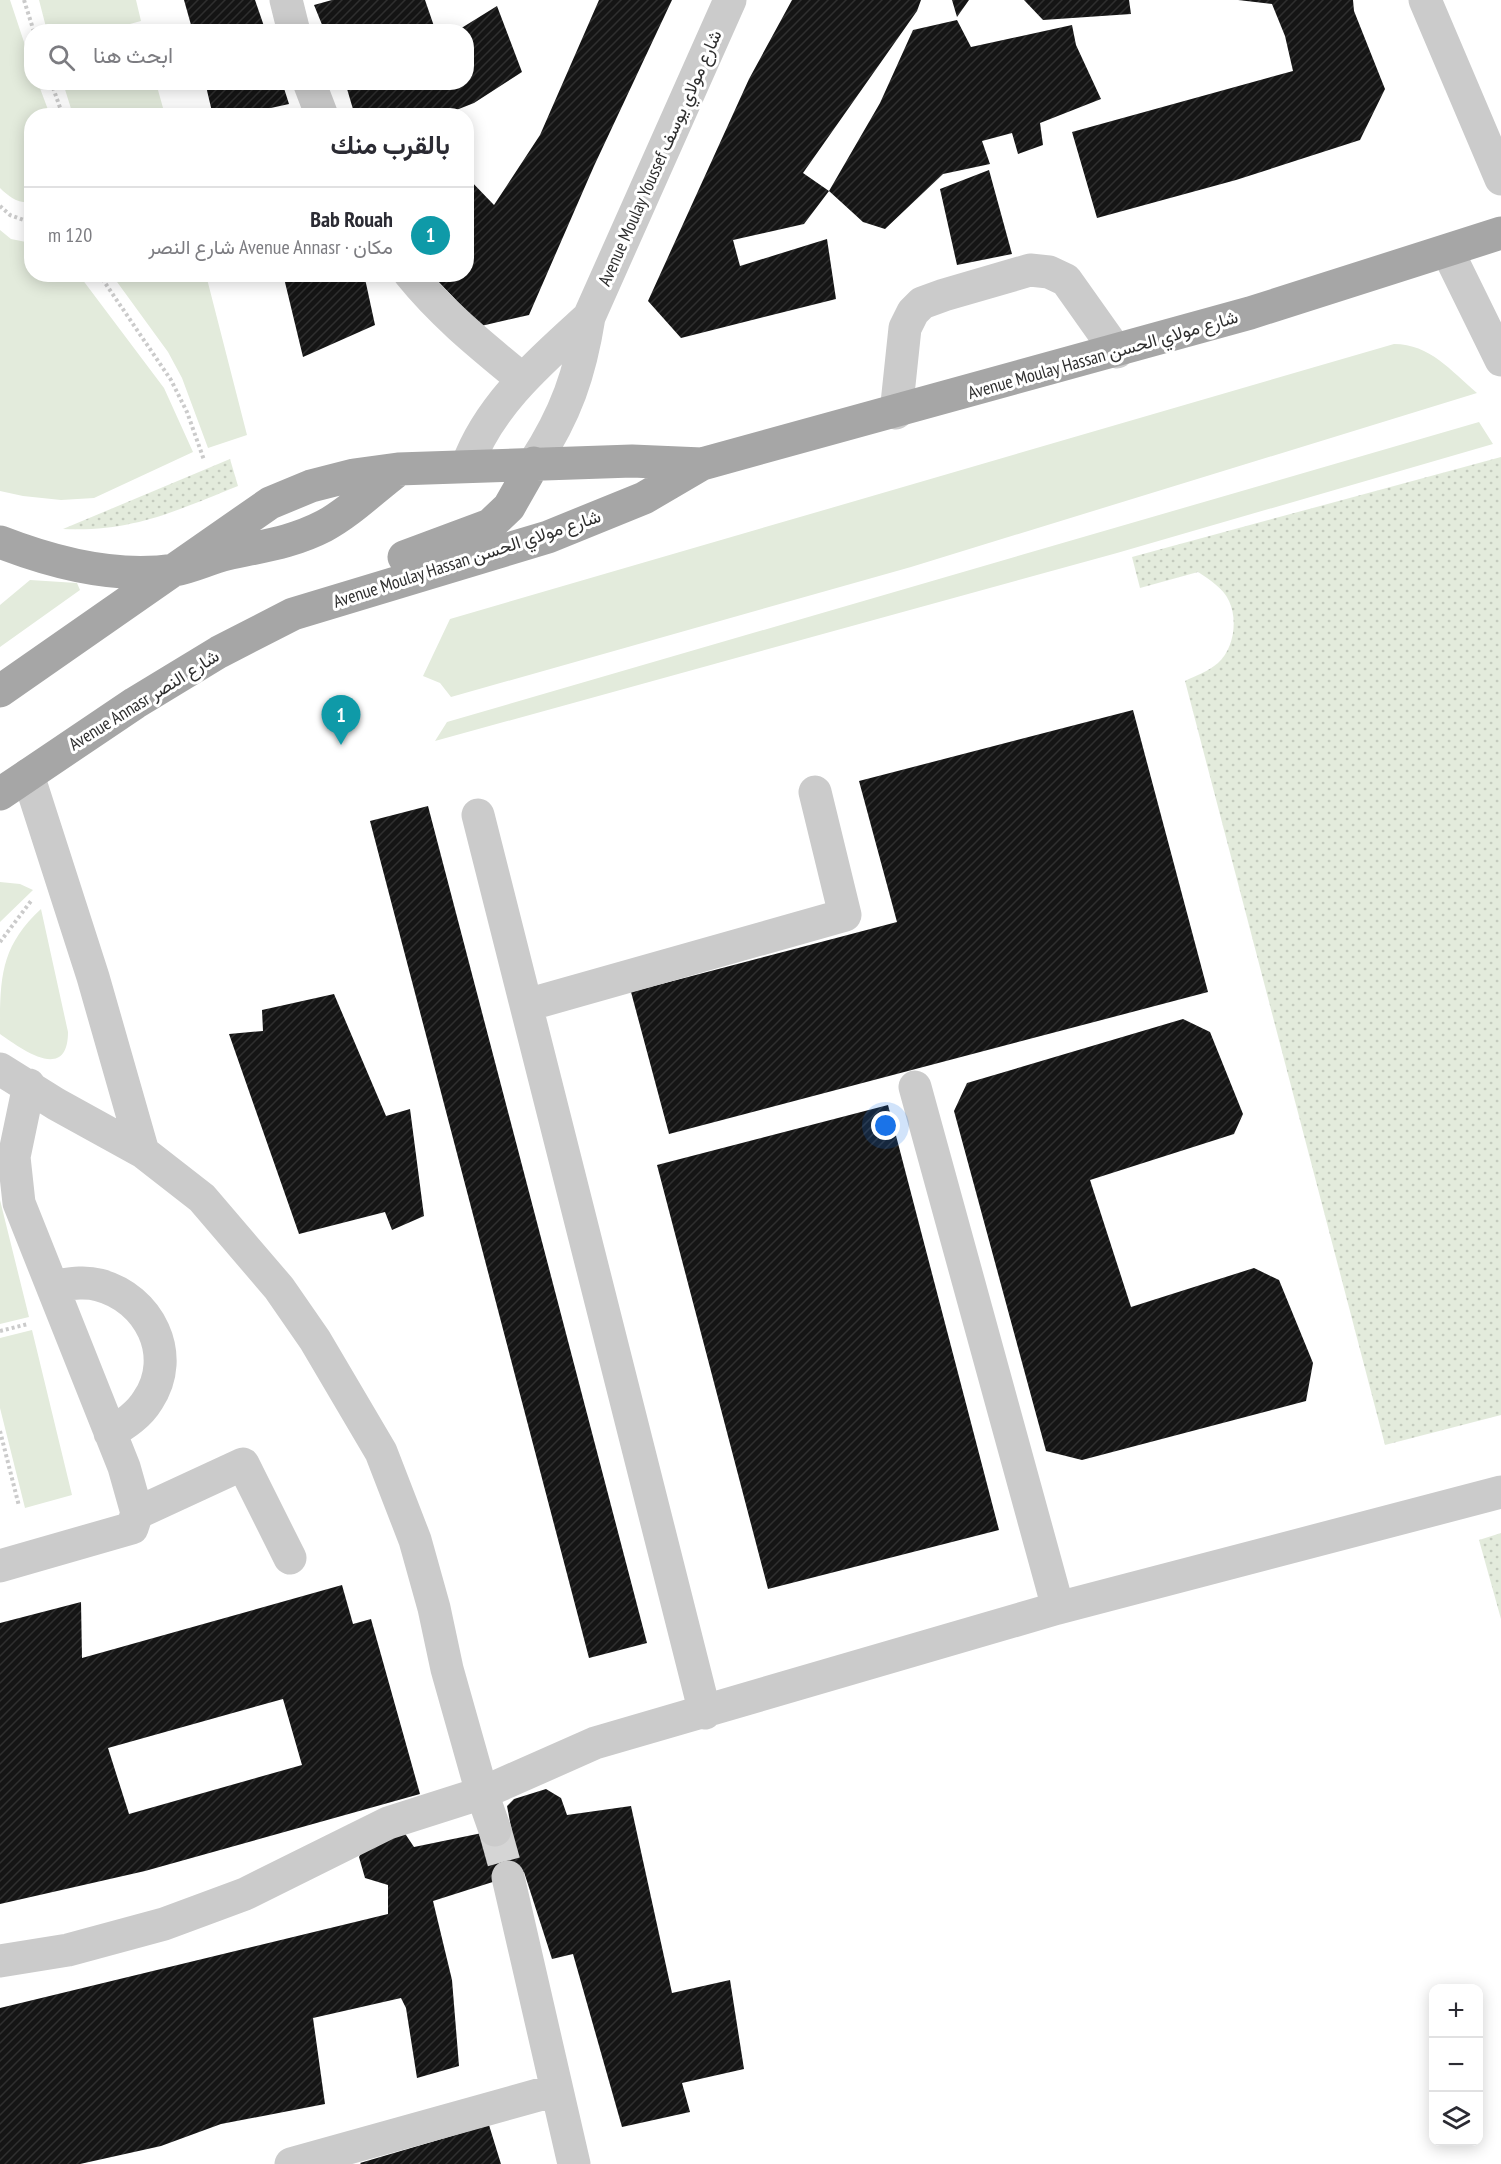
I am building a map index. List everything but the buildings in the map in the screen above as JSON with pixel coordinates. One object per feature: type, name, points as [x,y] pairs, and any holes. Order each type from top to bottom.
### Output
[{"type":"main road","name":"Avenue Moulay Hassan شارع مولاي الحسن","points":[[293,614],[548,537],[645,498],[702,464],[1117,352],[1448,252],[1501,233]]},
{"type":"main road","name":"Avenue Moulay Hassan شارع مولاي الحسن","points":[[534,463],[632,461],[702,464]]},
{"type":"main road","points":[[0,691],[270,503],[311,486],[354,475],[398,469],[534,463]]},
{"type":"main road","points":[[135,703],[165,671],[183,657],[246,616],[277,600],[490,525],[509,507],[534,463]]},
{"type":"main road","points":[[0,542],[36,555],[93,568],[140,574],[177,569]]},
{"type":"main road","name":"Avenue Annasr شارع النصر","points":[[0,794],[135,703],[219,652],[293,614]]},
{"type":"street","points":[[286,0],[292,24]]},
{"type":"street","name":"Avenue Moulay Youssef شارع مولاي يوسف","points":[[534,463],[552,435],[580,371],[590,316],[730,0]]},
{"type":"street","points":[[1425,0],[1501,179]]},
{"type":"street","points":[[312,90],[319,108]]},
{"type":"street","points":[[1448,252],[1501,360]]},
{"type":"street","points":[[896,413],[905,328],[913,312],[922,303],[1030,270],[1050,273],[1066,280],[1117,352]]},
{"type":"street","points":[[416,282],[434,304],[522,380]]},
{"type":"street","name":"Avenue Moulay Youssef شارع مولاي يوسف","points":[[467,466],[477,442],[522,380],[590,316]]},
{"type":"street","points":[[28,775],[93,977],[143,1152]]},
{"type":"street","points":[[527,1005],[845,915],[815,792]]},
{"type":"street","points":[[478,815],[705,1713]]},
{"type":"street","points":[[0,1069],[29,1085],[56,1104],[143,1152],[202,1198],[279,1288],[315,1340],[381,1452],[415,1540],[482,1793],[495,1830]]},
{"type":"street","points":[[0,1566],[132,1528],[137,1513],[110,1433],[54,1286],[27,1224],[15,1180],[16,1146],[29,1085]]},
{"type":"street","points":[[915,1087],[1058,1608]]},
{"type":"street","points":[[54,1286],[81,1283],[113,1290],[140,1309],[158,1338],[160,1370],[156,1387],[138,1413],[110,1433]]},
{"type":"street","points":[[137,1513],[243,1464],[290,1558]]},
{"type":"street","points":[[0,1961],[68,1950],[164,1924],[245,1894],[388,1823],[482,1793],[595,1743],[705,1713],[1058,1608],[1501,1492]]},
{"type":"street","points":[[508,1877],[574,2164]]},
{"type":"street","points":[[291,2164],[556,2090]]},
{"type":"path","points":[[24,0],[32,24]]},
{"type":"path","points":[[54,90],[60,108]]},
{"type":"path","points":[[0,206],[9,215],[24,220]]},
{"type":"path","points":[[104,282],[171,380],[187,412],[204,460]]},
{"type":"path","points":[[0,942],[36,897]]},
{"type":"path","points":[[0,1431],[19,1506]]},
{"type":"green space","points":[[0,0],[10,0],[24,42],[24,90],[41,90],[47,108],[24,108],[24,202],[14,199],[0,188]]},
{"type":"green space","points":[[39,0],[136,0],[141,21],[130,24],[45,24]]},
{"type":"green space","points":[[65,90],[158,90],[163,108],[71,108]]},
{"type":"green space","points":[[0,230],[11,239],[24,242],[24,282],[84,282],[164,388],[193,452],[94,498],[61,500],[0,491]]},
{"type":"green space","points":[[117,282],[208,282],[247,435],[208,448],[182,378],[168,352]]},
{"type":"green space","points":[[1394,344],[1407,345],[1429,354],[1477,393],[911,567],[451,697],[440,683],[423,676],[450,619]]},
{"type":"green space","points":[[1479,422],[1493,444],[1117,553],[435,741],[447,722]]},
{"type":"green space","points":[[1501,457],[1501,1415],[1385,1445],[1185,681],[1218,663],[1228,650],[1234,625],[1232,609],[1223,592],[1198,572],[1140,588],[1132,557]]},
{"type":"green space","points":[[230,459],[238,486],[154,518],[111,527],[63,529]]},
{"type":"green space","points":[[30,580],[77,583],[80,590],[0,647],[0,605]]},
{"type":"green space","points":[[0,882],[20,884],[33,890],[0,922]]},
{"type":"green space","points":[[41,909],[68,1032],[66,1048],[60,1056],[52,1059],[30,1053],[0,1034],[2,980],[5,965],[17,937]]},
{"type":"green space","points":[[0,1200],[29,1317],[0,1324]]},
{"type":"green space","points":[[32,1330],[72,1495],[25,1508],[0,1408],[0,1338]]},
{"type":"green space","points":[[1501,1533],[1501,1619],[1479,1540]]},
{"type":"tunnel","points":[[495,1830],[508,1877]]},
{"type":"place","name":"Bab Rouah","points":[[341,745]]}]
